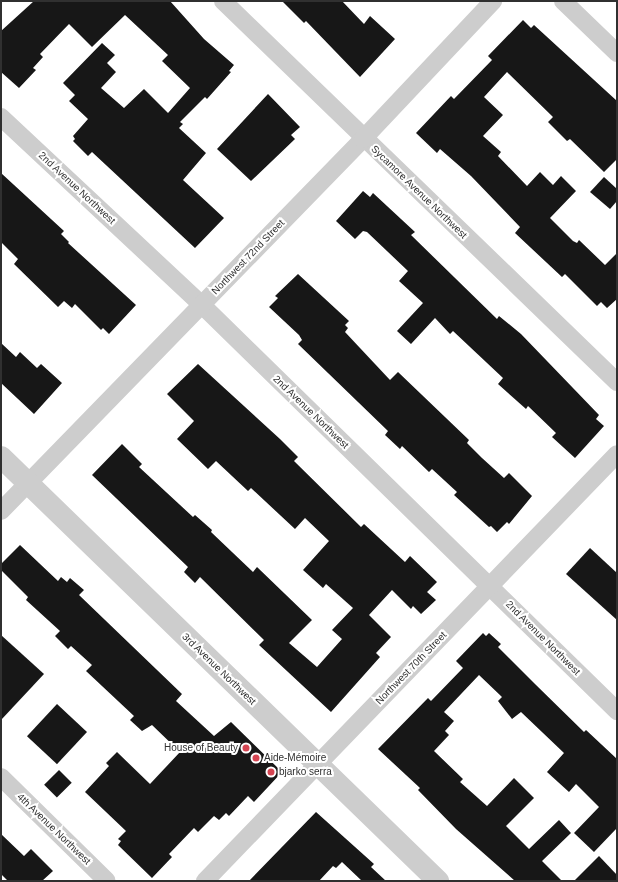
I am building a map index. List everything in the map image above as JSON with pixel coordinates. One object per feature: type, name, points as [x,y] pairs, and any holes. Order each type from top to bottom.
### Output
[{"type":"street","name":"Sycamore Avenue Northwest","points":[[223,1],[617,382]]},
{"type":"street","name":"Northwest 72nd Street","points":[[1,511],[27,482],[364,139],[493,1]]},
{"type":"street","points":[[564,1],[617,53]]},
{"type":"street","name":"2nd Avenue Northwest","points":[[1,117],[202,305],[617,711]]},
{"type":"street","name":"Northwest 70th Street","points":[[205,881],[617,454]]},
{"type":"street","name":"3rd Avenue Northwest","points":[[1,457],[438,881]]},
{"type":"street","name":"4th Avenue Northwest","points":[[1,777],[107,881]]},
{"type":"building","points":[[34,1],[170,1],[204,39],[234,65],[229,71],[231,72],[207,99],[205,97],[180,122],[183,124],[179,128],[206,153],[183,180],[224,218],[195,248],[92,152],[88,156],[73,141],[75,139],[73,136],[88,119],[69,101],[75,95],[63,83],[102,43],[115,55],[107,63],[116,72],[101,88],[124,108],[144,89],[168,113],[190,88],[162,61],[168,55],[125,15],[92,47],[69,24],[40,54],[43,57],[33,68],[36,70],[19,88],[1,72],[1,31]]},
{"type":"building","points":[[282,1],[342,1],[364,24],[370,16],[395,39],[360,77],[306,21],[304,23]]},
{"type":"building","points":[[523,20],[531,28],[534,25],[617,101],[617,159],[604,172],[570,139],[567,141],[548,122],[553,117],[507,72],[484,97],[503,115],[483,136],[501,152],[498,156],[527,186],[540,172],[553,185],[561,176],[576,191],[550,218],[573,241],[577,243],[579,240],[605,265],[617,253],[617,299],[607,308],[601,302],[597,306],[565,274],[562,277],[515,233],[520,227],[471,176],[440,149],[437,153],[416,133],[451,96],[454,99],[492,60],[488,56]]},
{"type":"building","points":[[268,94],[300,127],[291,135],[295,139],[251,181],[217,149]]},
{"type":"building","points":[[1,173],[64,231],[61,234],[69,242],[68,243],[136,305],[109,334],[103,328],[101,330],[75,304],[72,308],[64,301],[58,307],[14,264],[18,259],[1,242]]},
{"type":"building","points":[[604,177],[617,189],[617,201],[610,209],[590,192]]},
{"type":"building","points":[[363,191],[370,197],[373,193],[415,232],[411,235],[497,319],[499,316],[521,334],[599,415],[596,419],[604,426],[575,458],[552,437],[556,433],[528,406],[526,409],[498,384],[503,378],[453,331],[450,334],[435,318],[411,344],[397,331],[423,303],[399,281],[408,271],[367,232],[363,231],[355,239],[336,221]]},
{"type":"building","points":[[298,274],[349,321],[345,325],[348,328],[345,332],[390,380],[398,372],[469,440],[467,443],[482,458],[504,478],[509,473],[532,496],[509,524],[507,522],[497,532],[491,526],[489,527],[454,495],[457,492],[432,469],[429,472],[402,446],[400,449],[385,435],[388,431],[298,344],[302,340],[299,335],[269,307],[278,298],[275,296]]},
{"type":"building","points":[[1,343],[16,357],[20,352],[37,368],[41,364],[62,383],[34,414],[1,383]]},
{"type":"building","points":[[198,364],[298,457],[294,461],[361,527],[364,524],[405,562],[410,556],[437,582],[427,592],[436,600],[421,614],[413,606],[411,609],[392,590],[369,615],[391,637],[376,653],[380,657],[331,712],[259,645],[264,640],[200,577],[195,583],[184,572],[188,567],[92,475],[122,444],[142,464],[139,467],[193,517],[195,515],[212,530],[211,532],[253,572],[257,567],[312,620],[289,643],[317,667],[342,639],[332,630],[353,608],[326,584],[323,588],[303,570],[329,541],[305,518],[295,529],[251,488],[248,491],[216,461],[208,469],[177,439],[194,421],[167,394]]},
{"type":"building","points":[[20,545],[58,581],[61,577],[67,582],[70,578],[84,590],[79,595],[182,694],[176,701],[214,736],[231,722],[282,772],[254,802],[248,796],[229,816],[226,813],[219,820],[214,816],[198,832],[194,828],[169,854],[172,857],[152,878],[118,845],[121,841],[118,839],[126,831],[85,792],[109,766],[106,763],[117,752],[150,784],[180,752],[152,725],[142,731],[130,720],[134,716],[86,671],[92,665],[71,646],[68,649],[55,636],[60,631],[26,600],[28,597],[1,570],[1,564]]},
{"type":"building","points":[[590,548],[617,573],[617,620],[566,574]]},
{"type":"building","points":[[483,633],[486,636],[489,633],[501,644],[498,647],[535,684],[584,732],[586,730],[617,759],[617,828],[594,852],[574,833],[599,807],[576,784],[569,792],[547,772],[564,753],[521,712],[512,719],[498,701],[502,697],[479,675],[444,712],[454,721],[445,731],[449,735],[434,751],[463,779],[460,782],[487,806],[514,778],[534,798],[506,826],[529,849],[559,820],[571,833],[542,861],[562,881],[515,881],[456,829],[418,790],[420,788],[378,749],[428,698],[431,701],[463,668],[456,661]]},
{"type":"building","points":[[1,635],[44,674],[1,720]]},
{"type":"building","points":[[57,704],[87,732],[57,764],[27,736]]},
{"type":"building","points":[[59,770],[72,783],[57,798],[44,785]]},
{"type":"building","points":[[316,812],[374,864],[371,867],[386,881],[362,881],[342,862],[336,868],[333,866],[319,881],[249,881]]},
{"type":"building","points":[[1,834],[24,856],[31,849],[53,871],[42,881],[8,881],[1,874]]},
{"type":"building","points":[[599,856],[617,875],[617,881],[574,881]]},
{"type":"place","name":"House of Beauty","points":[[246,748]]},
{"type":"place","name":"Aide-Mémoire","points":[[256,758]]},
{"type":"place","name":"bjarko serra","points":[[271,772]]}]
